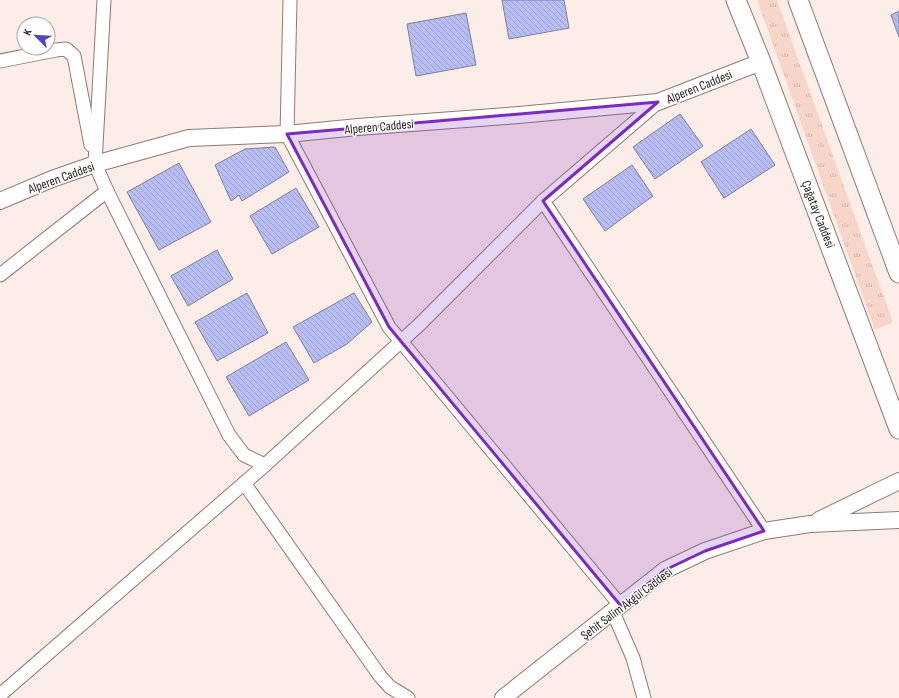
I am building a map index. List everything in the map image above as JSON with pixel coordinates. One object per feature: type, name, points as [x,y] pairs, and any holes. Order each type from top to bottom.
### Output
[{"type":"main road","name":"Çağatay Caddesi","points":[[736,0],[761,62],[899,429]]},
{"type":"main road","points":[[798,0],[898,263]]},
{"type":"street","points":[[95,164],[104,0]]},
{"type":"street","points":[[290,0],[287,134],[389,327],[617,609],[644,698]]},
{"type":"street","points":[[0,61],[61,49],[66,49],[74,56],[95,164],[107,191],[229,435],[244,455],[265,465]]},
{"type":"street","name":"Alperen Caddesi","points":[[0,201],[52,179],[95,164],[188,138],[287,134],[658,102],[761,62]]},
{"type":"street","points":[[0,695],[265,465],[401,342],[543,201],[658,102]]},
{"type":"street","points":[[0,275],[107,191]]},
{"type":"street","points":[[543,201],[764,531]]},
{"type":"street","name":"Şehit Salim Akgül Caddesi","points":[[810,524],[899,481]]},
{"type":"street","points":[[244,483],[380,676],[390,688],[408,698]]},
{"type":"street","name":"Şehit Salim Akgül Caddesi","points":[[503,698],[665,570],[705,551],[764,531],[810,524],[899,520]]},
{"type":"highlighted area","points":[[658,102],[543,201],[764,531],[705,551],[665,570],[621,606],[389,327],[287,134]]},
{"type":"green space","points":[[757,0],[777,0],[893,322],[875,330]]},
{"type":"building","points":[[502,0],[564,0],[569,28],[509,39]]},
{"type":"building","points":[[899,11],[899,37],[891,15]]},
{"type":"building","points":[[466,13],[476,65],[416,76],[407,24]]},
{"type":"building","points":[[680,114],[703,146],[655,179],[633,147]]},
{"type":"building","points":[[751,129],[775,165],[724,198],[701,162]]},
{"type":"building","points":[[275,147],[289,172],[242,201],[239,195],[231,201],[215,165],[245,149]]},
{"type":"building","points":[[179,163],[211,222],[159,250],[127,192]]},
{"type":"building","points":[[632,165],[653,196],[605,231],[583,199]]},
{"type":"building","points":[[296,188],[319,227],[272,254],[250,216]]},
{"type":"building","points":[[217,250],[233,279],[188,306],[171,276]]},
{"type":"building","points":[[247,293],[268,333],[217,361],[195,322]]},
{"type":"building","points":[[354,293],[372,322],[347,344],[314,363],[293,327]]},
{"type":"building","points":[[286,342],[309,380],[249,416],[226,377]]}]
